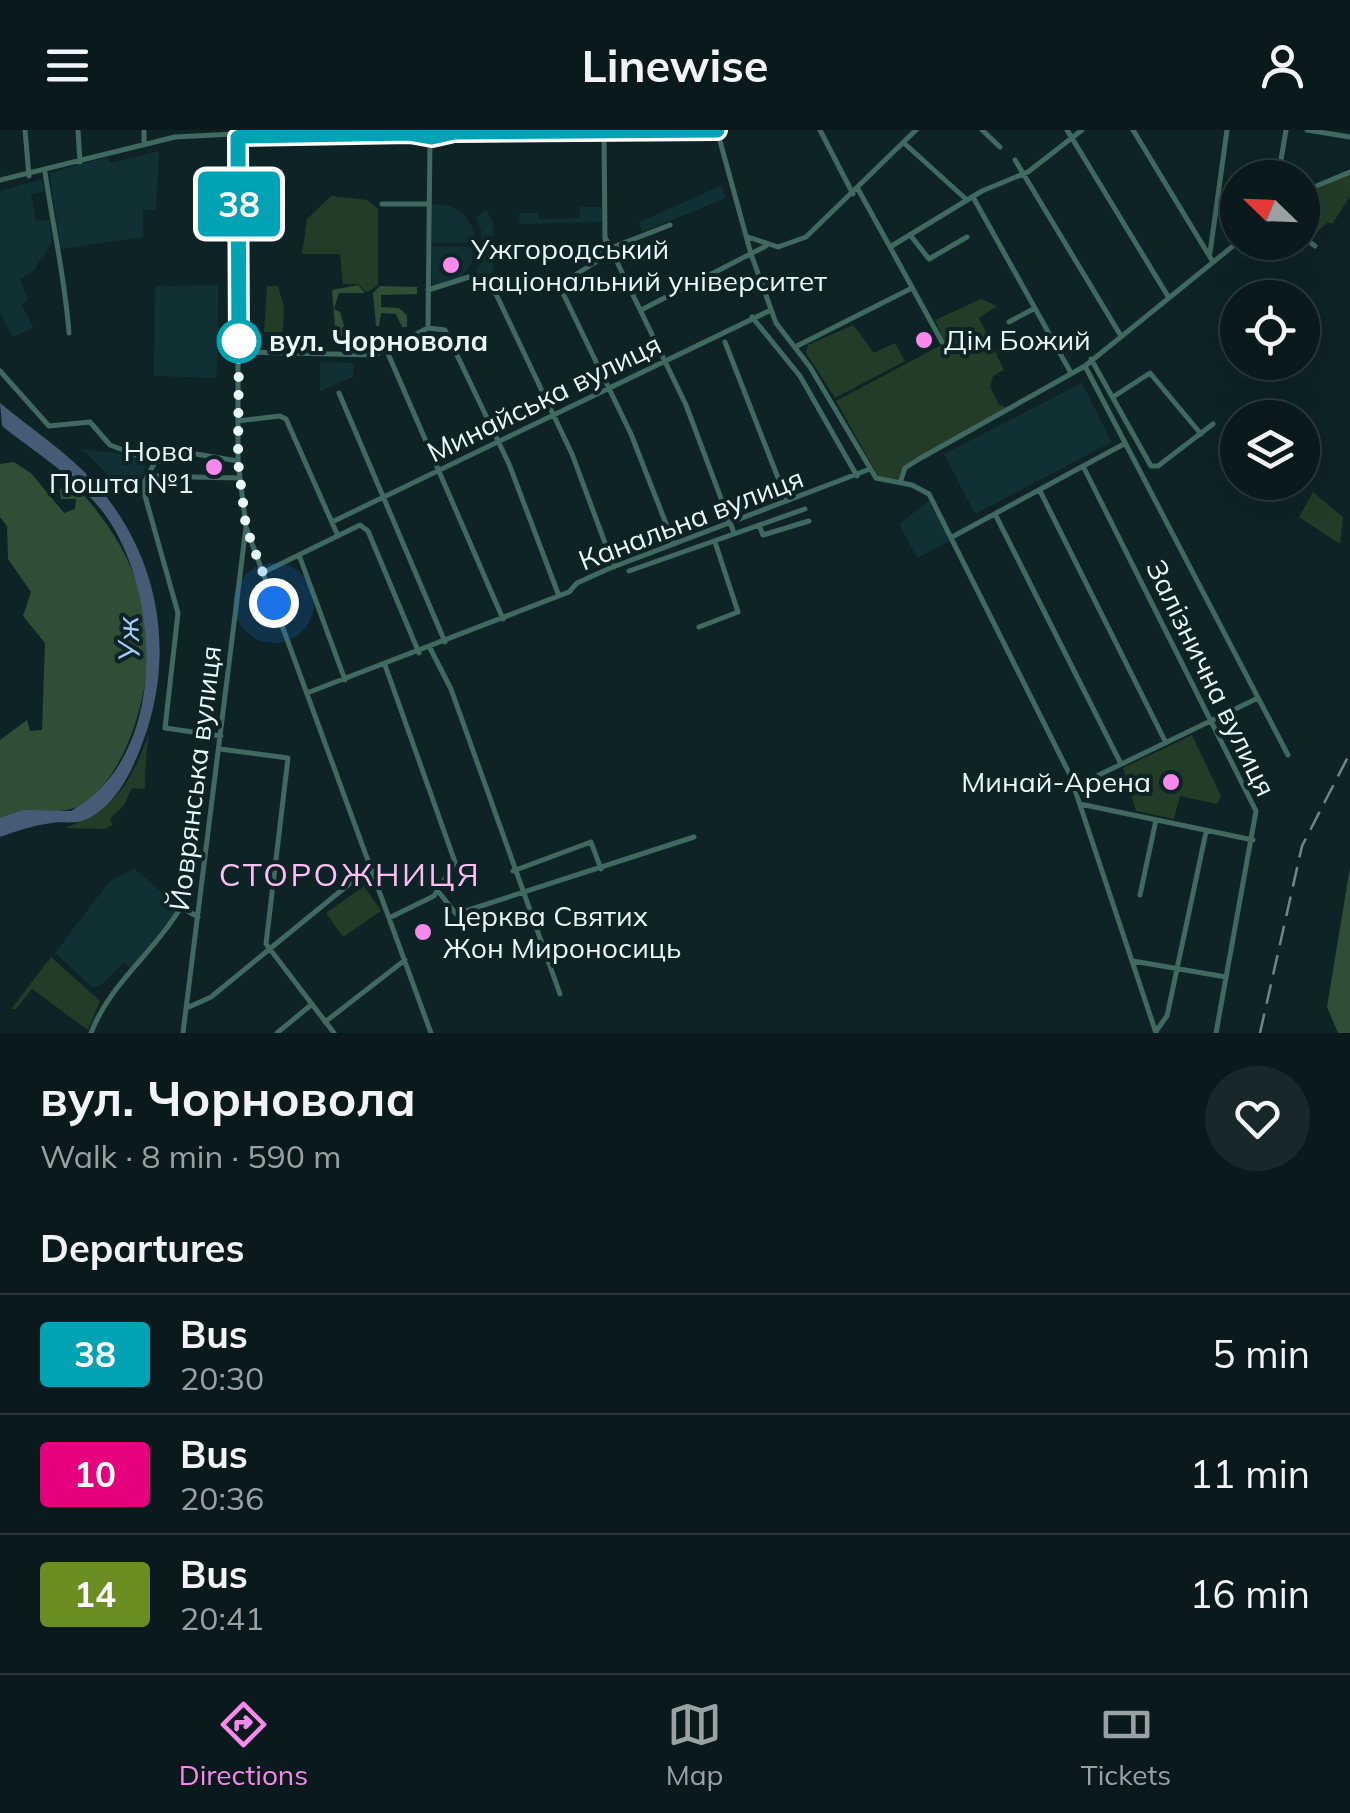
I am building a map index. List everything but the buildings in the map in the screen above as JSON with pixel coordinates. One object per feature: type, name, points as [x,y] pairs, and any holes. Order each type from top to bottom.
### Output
[{"type":"street","points":[[24,130],[29,176]]},
{"type":"street","points":[[78,130],[80,162]]},
{"type":"street","points":[[144,130],[144,144]]},
{"type":"street","points":[[184,136],[196,130]]},
{"type":"street","points":[[0,180],[184,136],[259,132],[717,130],[751,254],[779,328],[880,481],[926,490],[1074,787],[1156,1032]]},
{"type":"street","points":[[829,130],[822,133],[942,342]]},
{"type":"street","points":[[641,310],[766,246],[789,246],[806,238],[916,130]]},
{"type":"street","points":[[982,130],[1000,147]]},
{"type":"street","points":[[1068,130],[1169,298]]},
{"type":"street","points":[[890,248],[970,199],[1024,174],[1082,130]]},
{"type":"street","points":[[1133,130],[1211,259]]},
{"type":"street","points":[[1211,259],[1226,130]]},
{"type":"street","points":[[1281,160],[1286,130]]},
{"type":"street","points":[[1307,130],[1350,137]]},
{"type":"street","points":[[433,133],[454,132]]},
{"type":"street","points":[[609,132],[605,237],[608,249],[664,361],[734,533]]},
{"type":"street","points":[[238,133],[238,461],[246,527],[428,1032]]},
{"type":"street","points":[[428,328],[433,133]]},
{"type":"street","points":[[904,143],[970,199],[1071,373]]},
{"type":"street","points":[[1015,160],[1121,336]]},
{"type":"street","points":[[45,172],[54,242],[62,255],[69,333]]},
{"type":"street","points":[[1320,184],[1350,172]]},
{"type":"street","points":[[382,204],[429,204]]},
{"type":"street","points":[[670,225],[608,249],[602,258],[559,285],[609,388],[674,544]]},
{"type":"street","points":[[746,235],[766,246]]},
{"type":"street","points":[[910,236],[929,259],[967,237]]},
{"type":"street","points":[[900,483],[905,468],[918,459],[1086,366],[1220,253]]},
{"type":"street","points":[[428,290],[469,277],[496,294],[554,415],[614,567]]},
{"type":"street","points":[[795,347],[912,288]]},
{"type":"street","points":[[1010,322],[1035,308]]},
{"type":"street","name":"Минайська вулиця","points":[[332,522],[772,309]]},
{"type":"street","points":[[752,317],[800,376],[858,476]]},
{"type":"street","points":[[239,352],[375,355],[428,328],[446,330],[498,443],[559,596]]},
{"type":"street","points":[[725,342],[787,501]]},
{"type":"street","points":[[386,350],[503,619]]},
{"type":"street","points":[[1091,360],[1151,466],[1158,466],[1213,424]]},
{"type":"street","points":[[1086,366],[1288,755]]},
{"type":"street","points":[[0,371],[48,426],[90,422],[100,428],[110,445],[155,462],[190,453],[238,461]]},
{"type":"street","points":[[1113,397],[1150,372],[1200,434]]},
{"type":"street","points":[[339,393],[445,642]]},
{"type":"street","points":[[238,421],[284,416],[338,536]]},
{"type":"street","points":[[952,537],[1124,444]]},
{"type":"street","points":[[155,462],[147,476],[145,496],[178,613],[164,728],[221,736]]},
{"type":"street","name":"Залізнична вулиця","points":[[1084,468],[1256,811],[1216,1033]]},
{"type":"street","name":"Канальна вулиця","points":[[307,693],[503,619],[614,567],[870,469]]},
{"type":"street","points":[[147,476],[240,478]]},
{"type":"street","points":[[1040,491],[1166,744]]},
{"type":"street","points":[[629,572],[805,509]]},
{"type":"street","points":[[995,514],[1121,764]]},
{"type":"street","points":[[759,525],[763,536],[808,521]]},
{"type":"street","points":[[262,573],[360,524],[368,531],[419,652]]},
{"type":"street","name":"Йоврянська вулиця","points":[[184,1033],[246,527]]},
{"type":"street","points":[[699,627],[738,612],[715,542]]},
{"type":"street","points":[[299,555],[345,680]]},
{"type":"street","points":[[430,648],[451,689],[513,872],[560,994]]},
{"type":"street","points":[[384,666],[455,862],[438,891],[389,918]]},
{"type":"street","points":[[1074,787],[1258,698]]},
{"type":"street","points":[[220,749],[288,758],[268,951],[334,1033]]},
{"type":"street","points":[[1080,804],[1253,840]]},
{"type":"street","points":[[1140,895],[1156,820]]},
{"type":"street","points":[[1156,1032],[1164,1022],[1206,832]]},
{"type":"street","points":[[438,891],[453,914],[517,892],[524,896],[694,837]]},
{"type":"street","points":[[513,872],[590,842],[601,869]]},
{"type":"street","points":[[189,1007],[211,998],[370,867]]},
{"type":"street","points":[[91,1033],[105,999],[170,926],[181,907],[198,916]]},
{"type":"street","points":[[325,1022],[404,960]]},
{"type":"street","points":[[1133,962],[1226,977]]},
{"type":"street","points":[[277,1033],[311,1005]]},
{"type":"shaded area","points":[[159,151],[156,209],[143,211],[143,237],[61,249],[49,173],[107,157],[110,163]]},
{"type":"shaded area","points":[[41,179],[45,191],[31,194],[36,221],[49,220],[52,242],[34,270],[20,279],[28,300],[22,305],[33,328],[12,337],[0,312],[0,191]]},
{"type":"shaded area","points":[[721,186],[726,198],[642,232],[639,222]]},
{"type":"shaded area","points":[[432,204],[451,206],[464,215],[473,228],[474,243],[432,243]]},
{"type":"shaded area","points":[[580,207],[603,207],[603,222],[519,224],[519,213],[538,213],[539,219],[580,218]]},
{"type":"shaded area","name":"Ужгородський національний університет","points":[[486,210],[493,223],[493,270],[485,283],[473,276],[481,264],[481,229],[475,218]]},
{"type":"shaded area","name":"Ужгородський національний університет","points":[[432,247],[473,247],[472,263],[461,277],[432,287]]},
{"type":"shaded area","points":[[218,285],[217,378],[154,376],[155,286]]},
{"type":"shaded area","points":[[320,362],[354,363],[353,377],[320,391]]},
{"type":"shaded area","points":[[1082,383],[1112,442],[975,514],[944,454]]},
{"type":"shaded area","points":[[0,403],[72,460],[115,509],[145,568],[154,599],[159,664],[143,742],[126,780],[110,802],[84,820],[39,825],[0,837],[0,818],[23,810],[71,811],[103,786],[125,754],[139,715],[146,674],[138,588],[125,549],[106,516],[83,490],[2,426]]},
{"type":"shaded area","points":[[82,449],[147,457],[141,483],[122,489]]},
{"type":"shaded area","points":[[929,501],[950,541],[917,558],[899,524]]},
{"type":"shaded area","points":[[134,868],[179,908],[131,968],[124,962],[93,988],[55,953],[108,883]]},
{"type":"green space","points":[[1350,174],[1350,196],[1333,223],[1320,229],[1320,187]]},
{"type":"green space","points":[[331,196],[367,200],[378,209],[378,285],[367,293],[358,284],[343,284],[340,254],[302,254],[307,219]]},
{"type":"green space","points":[[358,285],[365,293],[339,293],[334,309],[340,312],[346,332],[354,333],[360,344],[339,343],[336,340],[332,290]]},
{"type":"green space","points":[[267,286],[278,286],[284,307],[283,332],[264,332]]},
{"type":"green space","points":[[380,286],[417,287],[417,294],[381,295],[381,307],[399,308],[407,315],[407,327],[402,327],[396,314],[381,313],[376,326],[373,293]]},
{"type":"green space","points":[[981,299],[997,306],[979,318],[1004,370],[993,376],[990,387],[999,404],[1009,409],[904,468],[898,479],[879,478],[836,401],[945,343],[935,320]]},
{"type":"green space","points":[[853,325],[874,353],[895,343],[905,361],[835,398],[806,353],[808,345]]},
{"type":"green space","points":[[14,462],[31,473],[64,513],[75,509],[76,499],[61,499],[60,490],[66,484],[62,472],[110,529],[139,590],[148,656],[133,730],[119,762],[99,790],[76,808],[0,818],[0,740],[27,720],[30,731],[42,730],[45,643],[23,616],[31,592],[8,559],[7,526],[0,517],[0,464]]},
{"type":"green space","points":[[1320,498],[1343,517],[1340,544],[1299,517],[1309,500]]},
{"type":"green space","points":[[149,734],[145,789],[132,788],[124,805],[110,819],[113,825],[104,829],[64,828],[96,813],[118,793]]},
{"type":"green space","name":"Минай-Арена","points":[[1192,735],[1221,796],[1217,804],[1180,796],[1174,819],[1136,811],[1123,768]]},
{"type":"green space","points":[[1350,867],[1350,1033],[1338,1033],[1327,1007]]},
{"type":"green space","points":[[364,886],[381,911],[343,937],[326,913]]},
{"type":"green space","points":[[51,957],[100,1001],[88,1030],[32,989],[16,1009],[11,1009]]},
{"type":"railway","points":[[1260,1033],[1302,846],[1350,753]]},
{"type":"bus line","name":"38","points":[[239,342],[238,138],[242,136],[259,132],[410,133],[432,137],[454,132],[717,130]]},
{"type":"place","name":"Ужгородський національний університет","points":[[451,265]]},
{"type":"place","name":"Дім Божий","points":[[924,340]]},
{"type":"place","name":"вул. Чорновола","points":[[239,341]]},
{"type":"place","name":"Нова Пошта №1","points":[[214,467]]},
{"type":"place","name":"Минай-Арена","points":[[1171,782]]},
{"type":"place","name":"Церква Святих Жон Мироносиць","points":[[423,932]]},
{"type":"district","name":"СТОРОЖНИЦЯ","points":[[350,875]]},
{"type":"route","points":[[239,341],[238,461],[246,527],[274,603]]},
{"type":"water label","name":"Уж","points":[[129,639]]}]
